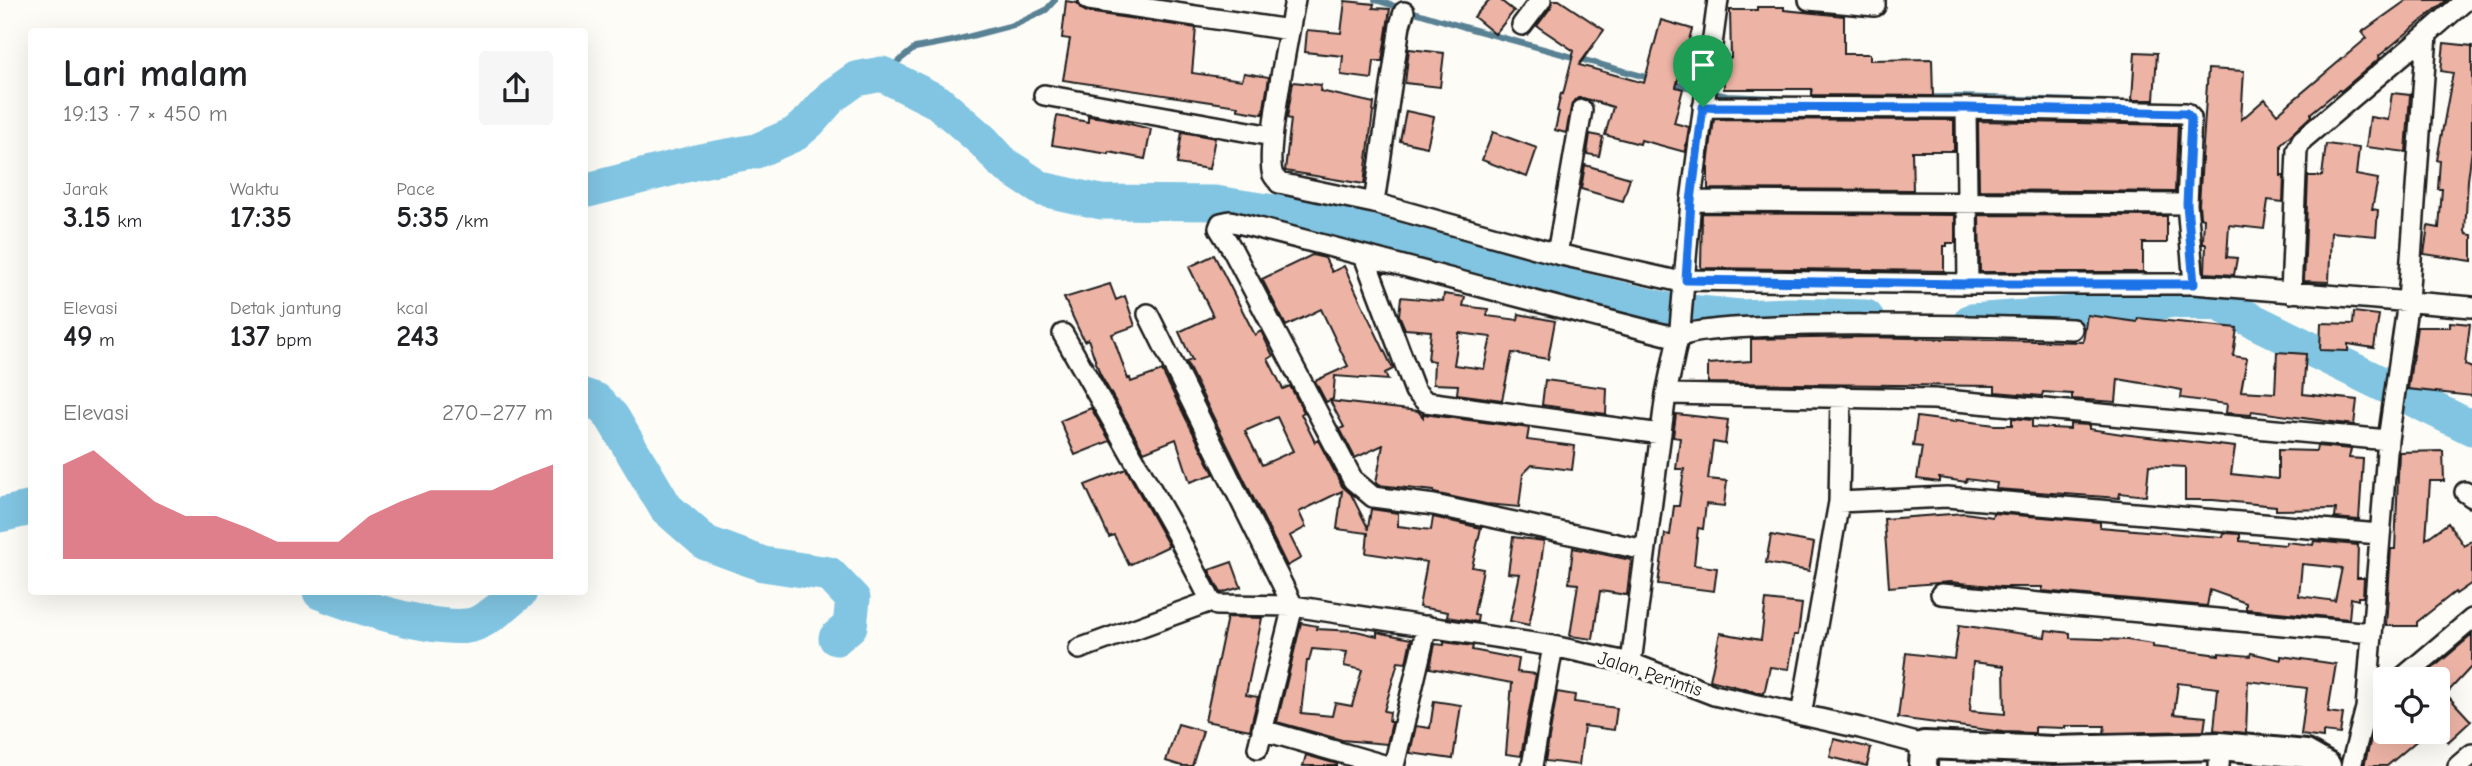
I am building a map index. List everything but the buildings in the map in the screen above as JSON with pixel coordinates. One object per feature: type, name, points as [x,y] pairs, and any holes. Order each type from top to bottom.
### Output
[{"type":"street","points":[[1089,0],[1289,30]]},
{"type":"street","points":[[1295,0],[1272,136],[1271,166],[1279,183],[1374,203],[1557,254],[1686,282],[2194,284],[2472,307]]},
{"type":"street","points":[[1522,25],[1541,0]]},
{"type":"street","points":[[1631,663],[1666,394],[1686,282],[1691,201],[1718,0]]},
{"type":"street","points":[[1809,0],[1875,6],[1875,0]]},
{"type":"street","points":[[2291,293],[2297,150],[2302,140],[2466,0]]},
{"type":"street","points":[[1374,203],[1400,25],[1406,5]]},
{"type":"street","points":[[2351,766],[2366,708],[2388,440],[2408,301],[2427,34]]},
{"type":"street","points":[[1044,95],[1272,136]]},
{"type":"street","points":[[1703,107],[1966,108],[2186,113],[2191,118],[2187,204],[2194,284]]},
{"type":"street","points":[[1966,108],[1968,284]]},
{"type":"street","points":[[1557,254],[1582,110]]},
{"type":"street","points":[[1691,201],[2187,204]]},
{"type":"street","points":[[1645,550],[1434,505],[1373,497],[1353,480],[1219,228],[1222,223],[1230,221],[1540,304],[1679,333],[1742,328],[1894,324],[2072,329]]},
{"type":"street","points":[[1364,256],[1415,391],[1426,402],[1661,434]]},
{"type":"street","points":[[1148,314],[1293,606],[1260,739],[1387,766]]},
{"type":"street","points":[[1063,334],[1176,533],[1211,601],[1079,649]]},
{"type":"street","points":[[1666,394],[1934,399],[2388,440]]},
{"type":"street","points":[[1801,715],[1839,502],[1841,396]]},
{"type":"street","points":[[1839,502],[1947,497],[2379,534]]},
{"type":"street","points":[[1941,594],[2372,634]]},
{"type":"street","name":"Jalan Perintis","points":[[1211,601],[1217,605],[1293,606],[1553,646],[1631,663],[1714,695],[1801,715],[1923,755],[2054,750],[2313,762]]},
{"type":"street","points":[[2415,667],[2472,619]]},
{"type":"street","points":[[1394,766],[1427,626]]},
{"type":"street","points":[[1532,766],[1553,646]]},
{"type":"street","points":[[2366,708],[2373,702]]},
{"type":"street","points":[[2458,766],[2472,754]]},
{"type":"waterway","points":[[882,74],[915,48],[1017,24],[1046,10],[1055,0]]},
{"type":"waterway","points":[[1375,0],[1653,79]]},
{"type":"waterway","points":[[588,190],[701,161],[756,151],[795,134],[832,96],[856,79],[882,74],[938,102],[983,141],[1004,164],[1042,189],[1101,202],[1215,203],[1320,219],[1569,287],[1668,310],[1740,317],[1866,317]]},
{"type":"waterway","points":[[1670,83],[1727,96],[1777,98]]},
{"type":"waterway","points":[[1875,98],[1959,97],[2106,102]]},
{"type":"waterway","points":[[1971,321],[2105,311],[2174,300],[2219,304],[2472,428]]},
{"type":"waterway","points":[[588,397],[596,400],[612,417],[666,508],[706,543],[763,564],[829,574],[853,599],[850,626],[836,638]]},
{"type":"waterway","points":[[0,515],[28,509]]},
{"type":"waterway","points":[[328,595],[392,616],[451,626],[467,626],[480,622],[516,595]]},
{"type":"route","points":[[1703,107],[1966,108],[2186,113],[2191,118],[2187,204],[2194,284],[1686,280],[1691,201],[1703,107]]}]
